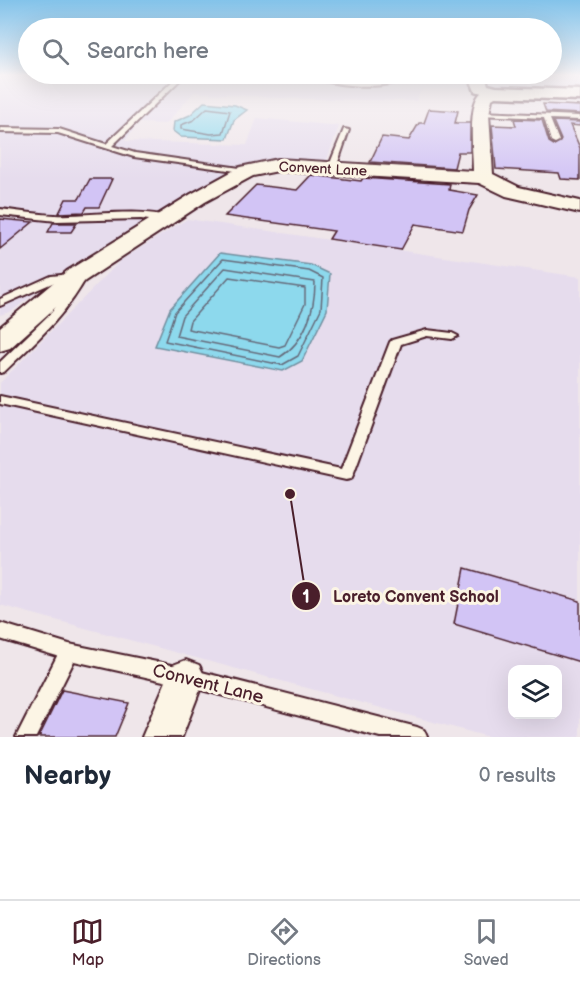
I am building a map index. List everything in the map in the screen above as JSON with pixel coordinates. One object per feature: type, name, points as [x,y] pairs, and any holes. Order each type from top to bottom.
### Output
[{"type":"street","points":[[483,110],[483,177],[513,192],[580,207]]},
{"type":"street","name":"Convent Lane","points":[[0,342],[80,274],[247,171],[279,165],[483,177]]},
{"type":"street","points":[[162,737],[186,678]]},
{"type":"lane","points":[[106,147],[145,110]]},
{"type":"lane","points":[[482,114],[580,118]]},
{"type":"lane","points":[[546,116],[555,141]]},
{"type":"lane","points":[[0,130],[59,131],[134,155],[247,171]]},
{"type":"lane","points":[[332,168],[346,130]]},
{"type":"lane","points":[[0,212],[57,218],[141,216],[166,219]]},
{"type":"lane","points":[[0,303],[55,279],[80,274]]},
{"type":"lane","name":"Convent Lane","points":[[0,369],[55,315],[75,291],[80,274]]},
{"type":"lane","points":[[0,399],[346,475],[396,342],[427,333],[453,336]]},
{"type":"lane","name":"Convent Lane","points":[[0,632],[69,652],[186,678],[417,737]]},
{"type":"lane","points":[[26,737],[69,652]]},
{"type":"shaded area","points":[[0,110],[178,110],[166,124],[138,123],[125,141],[247,145],[257,118],[339,126],[325,165],[275,160],[230,172],[75,263],[12,311],[0,315]]},
{"type":"shaded area","points":[[187,219],[580,277],[580,737],[489,737],[0,605],[0,383],[121,260]]},
{"type":"water","points":[[195,110],[246,110],[234,120],[227,139],[181,137],[173,131],[174,122]]},
{"type":"water","points":[[220,253],[311,265],[330,274],[327,310],[302,361],[283,371],[155,346],[170,309]]},
{"type":"building","points":[[429,110],[458,111],[455,123],[470,123],[470,152],[458,152],[454,168],[370,162],[382,137],[409,140],[419,123],[424,123]]},
{"type":"building","points":[[580,110],[580,114],[546,112]]},
{"type":"building","points":[[514,119],[542,120],[549,142],[554,145],[561,140],[553,121],[580,122],[580,126],[570,125],[580,148],[580,180],[561,179],[559,173],[496,169],[492,125],[516,126]]},
{"type":"building","points":[[311,175],[361,181],[363,178],[450,184],[449,190],[478,195],[469,210],[463,231],[415,224],[401,250],[329,239],[334,231],[225,216],[256,185],[297,190]]},
{"type":"building","points":[[90,179],[112,179],[99,207],[87,207],[84,212],[59,213],[66,199],[79,199]]},
{"type":"building","points":[[0,219],[33,222],[0,249]]},
{"type":"building","points":[[53,223],[77,223],[71,232],[48,232]]},
{"type":"building","points":[[465,568],[580,601],[580,662],[454,624]]},
{"type":"building","points":[[62,690],[129,703],[115,737],[39,737]]},
{"type":"place","name":"Loreto Convent School","points":[[290,494]]}]
